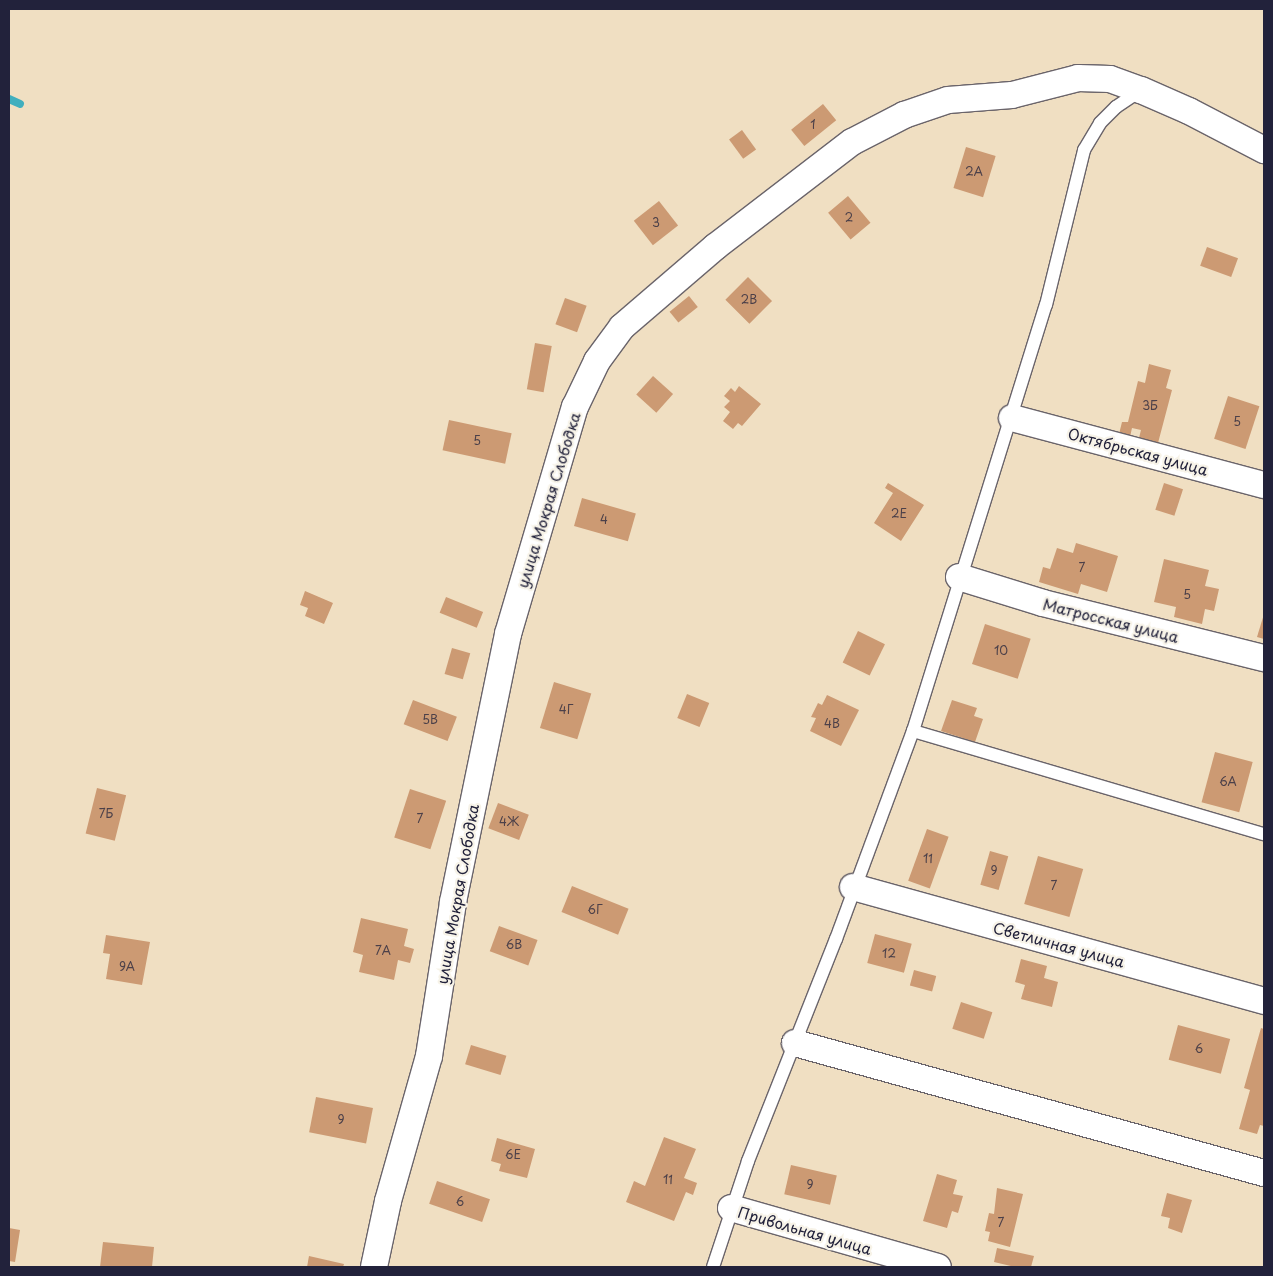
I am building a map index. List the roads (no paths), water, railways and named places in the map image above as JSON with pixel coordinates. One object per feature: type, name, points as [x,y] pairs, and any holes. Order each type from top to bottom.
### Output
[{"type":"street","name":"улица Мокрая Слободка","points":[[374,1267],[388,1201],[429,1056],[453,902],[508,634],[575,407],[597,361],[622,327],[715,247],[852,142],[904,114],[948,100],[1012,94],[1078,78],[1110,79],[1189,111],[1264,150]]},
{"type":"street","name":"Октябрьская улица","points":[[1012,418],[1264,485]]},
{"type":"street","name":"Матросская улица","points":[[959,577],[1043,603],[1264,658]]},
{"type":"street","name":"Светличная улица","points":[[853,887],[1264,1001]]},
{"type":"street","points":[[795,1043],[1264,1173]]},
{"type":"street","name":"Привольная улица","points":[[731,1208],[938,1267]]},
{"type":"lane","points":[[713,1267],[731,1208],[836,939],[853,887],[913,731],[959,577],[1012,418],[1046,304],[1084,150],[1100,123],[1116,107],[1141,90]]},
{"type":"lane","points":[[913,731],[1264,834]]},
{"type":"waterway","points":[[9,99],[20,104]]}]
